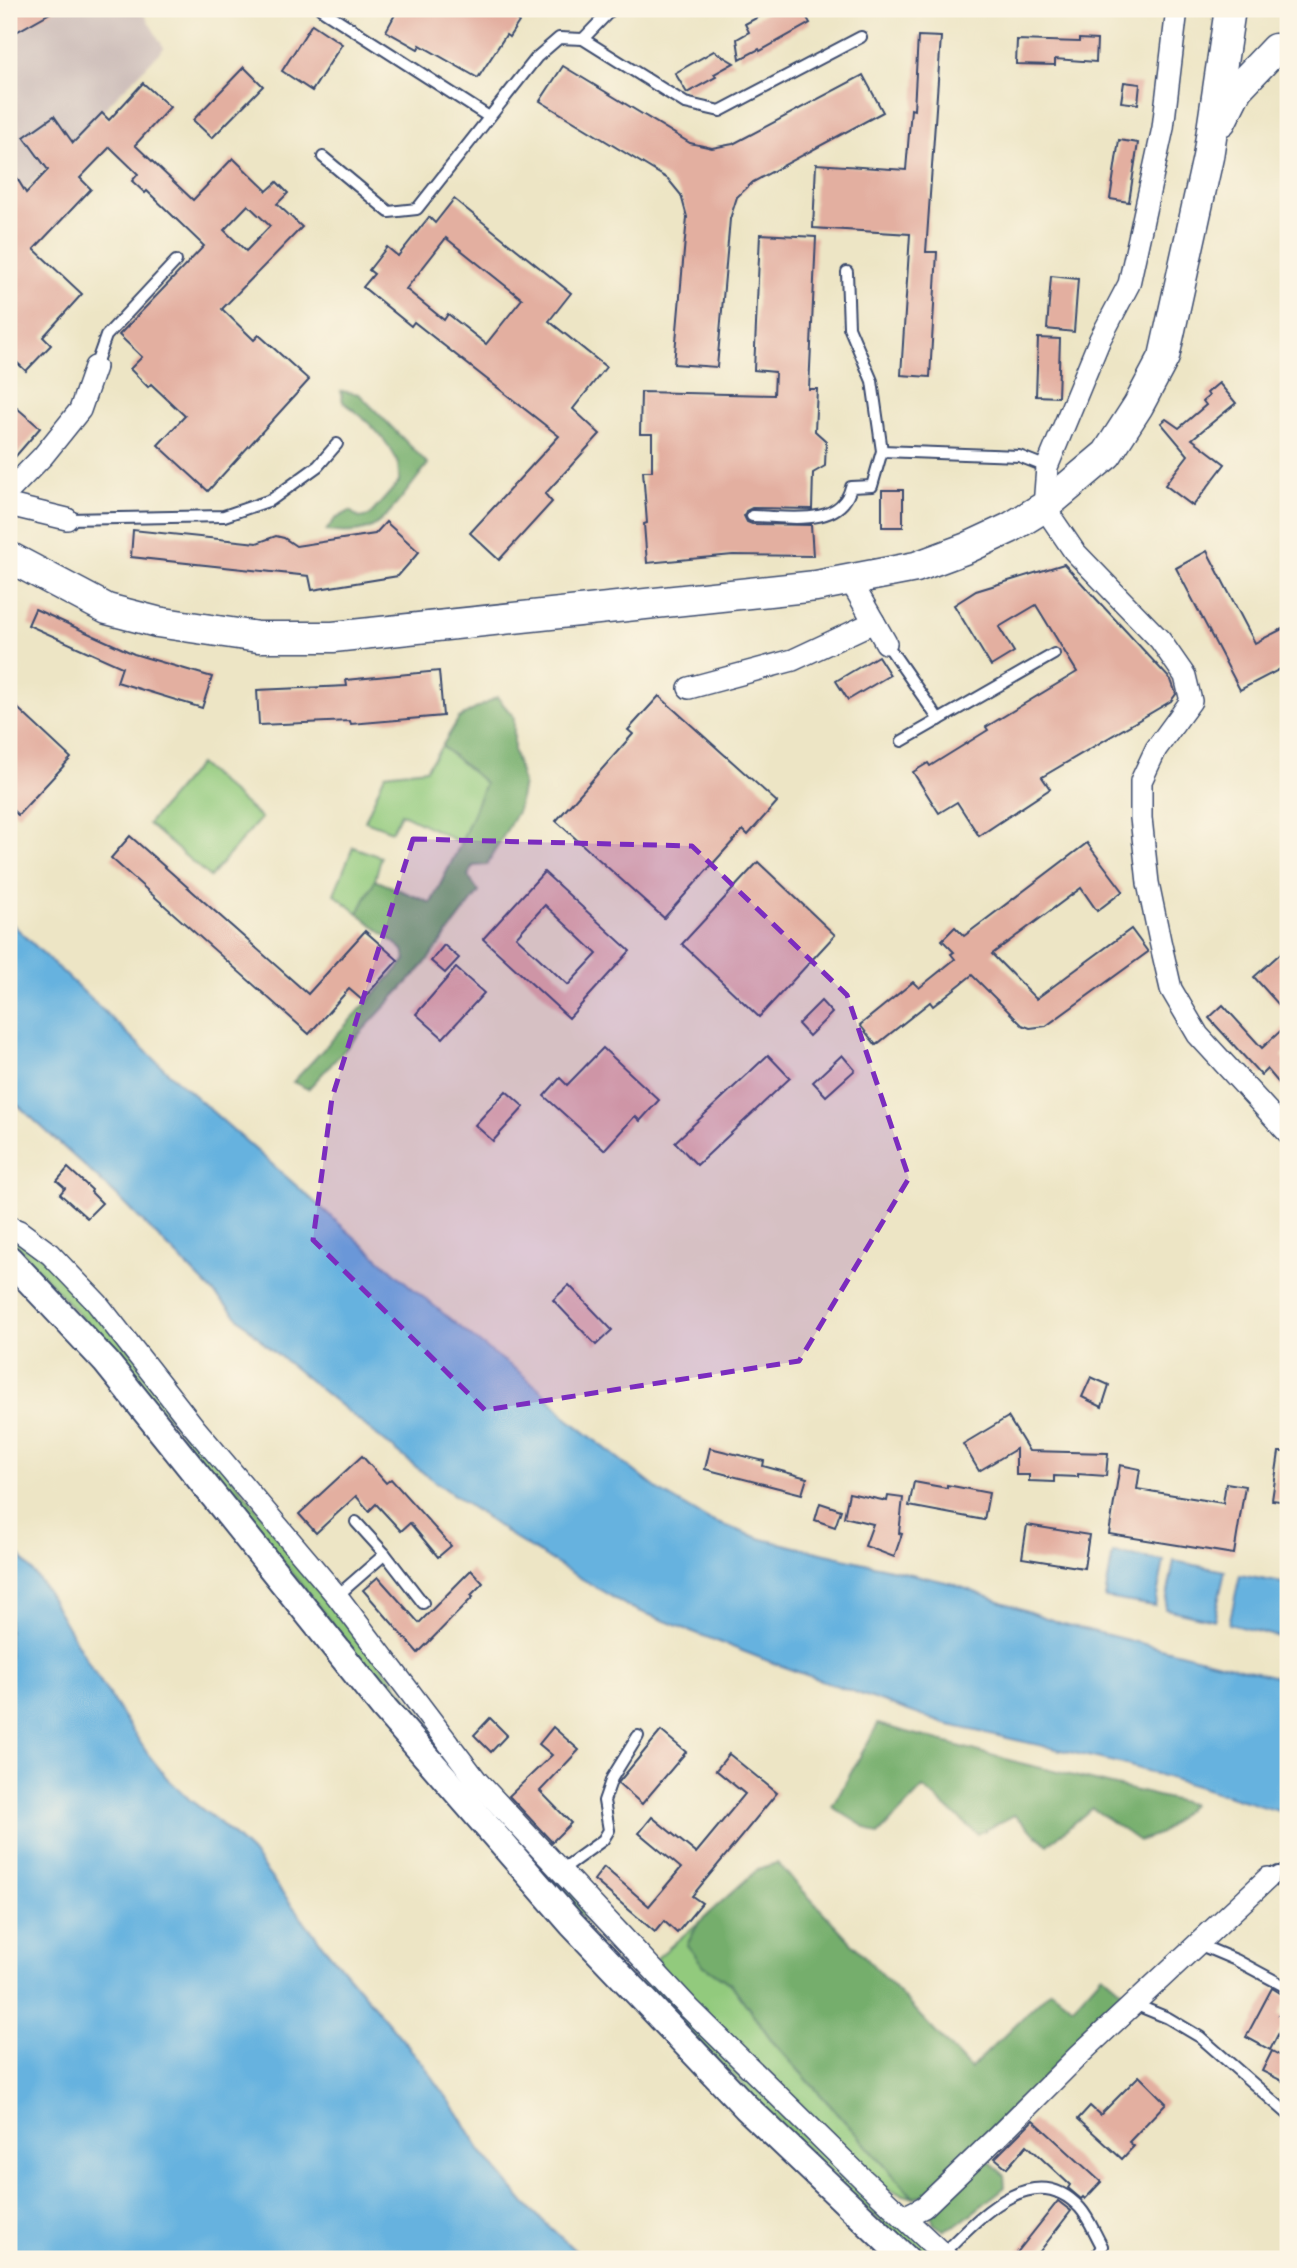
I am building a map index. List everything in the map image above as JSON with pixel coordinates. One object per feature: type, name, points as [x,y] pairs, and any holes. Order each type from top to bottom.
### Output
[{"type":"main road","points":[[9,557],[107,609],[157,622],[258,637],[333,637],[816,586],[916,567],[967,548],[1010,528],[1044,507],[1107,454],[1138,406],[1164,357],[1208,157],[1230,9]]},
{"type":"main road","points":[[1208,157],[1223,115],[1237,89],[1275,49]]},
{"type":"street","points":[[1177,9],[1163,128],[1129,284],[1100,339],[1047,467],[1044,507],[1074,551],[1160,640],[1185,676],[1191,701],[1156,749],[1141,781],[1141,818],[1148,883],[1160,941],[1171,989],[1198,1035],[1288,1133]]},
{"type":"street","points":[[9,491],[43,456],[80,410],[95,367]]},
{"type":"street","points":[[9,505],[67,519]]},
{"type":"street","points":[[850,580],[886,643]]},
{"type":"street","points":[[689,688],[793,660],[874,622]]},
{"type":"street","points":[[9,1227],[19,1231],[50,1254],[97,1303],[194,1427],[337,1597],[477,1781],[689,2008],[945,2256]]},
{"type":"street","points":[[9,1259],[106,1362],[384,1708],[572,1924],[746,2107],[906,2259]]},
{"type":"street","points":[[904,2217],[924,2207],[998,2137],[1079,2054],[1198,1944],[1278,1875]]},
{"type":"lane","points":[[321,9],[489,117]]},
{"type":"lane","points":[[583,39],[611,9]]},
{"type":"lane","points":[[323,156],[389,212],[417,209],[537,57],[559,38],[583,39],[685,103],[720,111],[861,37]]},
{"type":"lane","points":[[95,367],[106,336],[176,261]]},
{"type":"lane","points":[[752,516],[815,517],[840,508],[849,496],[851,487],[872,486],[882,451],[872,382],[849,327],[847,272]]},
{"type":"lane","points":[[67,519],[224,516],[271,500],[318,466],[337,444]]},
{"type":"lane","points":[[882,451],[1019,456],[1047,467]]},
{"type":"lane","points":[[886,643],[939,720]]},
{"type":"lane","points":[[902,741],[1054,653]]},
{"type":"lane","points":[[356,1522],[423,1603]]},
{"type":"lane","points":[[337,1597],[385,1554]]},
{"type":"lane","points":[[560,1871],[603,1840],[609,1830],[604,1801],[612,1778],[638,1737]]},
{"type":"lane","points":[[1198,1944],[1236,1960],[1288,1988]]},
{"type":"lane","points":[[1134,2004],[1168,2018],[1200,2037],[1288,2115]]},
{"type":"lane","points":[[945,2256],[1000,2202],[1022,2192],[1040,2188],[1058,2193],[1079,2208],[1102,2246],[1094,2259]]},
{"type":"highlighted area","points":[[413,839],[692,846],[847,995],[909,1178],[799,1361],[485,1410],[313,1240],[332,1098]]},
{"type":"shaded area","points":[[9,9],[141,9],[164,48],[9,206]]},
{"type":"green space","points":[[341,391],[359,394],[428,464],[377,524],[365,530],[342,533],[326,531],[335,519],[350,511],[359,518],[369,516],[399,482],[399,469],[390,448],[367,422],[343,402]]},
{"type":"green space","points":[[497,697],[514,717],[514,752],[523,783],[518,810],[487,865],[473,866],[468,876],[479,892],[423,966],[308,1089],[293,1082],[406,960],[403,950],[358,913],[375,880],[431,903],[461,843],[485,783],[442,746],[459,718]]},
{"type":"green space","points":[[442,746],[486,783],[461,843],[401,813],[392,831],[365,821],[385,774],[426,769]]},
{"type":"green space","points":[[199,764],[261,818],[210,877],[148,824]]},
{"type":"green space","points":[[353,847],[381,857],[375,880],[358,913],[334,894]]},
{"type":"green space","points":[[22,1236],[120,1337],[461,1765],[945,2259],[921,2259],[851,2194],[624,1963],[492,1817],[402,1711],[149,1394],[9,1237]]},
{"type":"green space","points":[[878,1724],[1020,1763],[1191,1804],[1161,1833],[1139,1841],[1092,1808],[1048,1845],[1014,1815],[978,1834],[923,1788],[878,1835],[832,1807]]},
{"type":"green space","points":[[777,1863],[970,2069],[1051,1990],[1073,2007],[1102,1974],[1127,1995],[927,2194],[914,2198],[774,2043],[732,1985],[703,1965],[687,1945],[699,1922],[758,1869]]},
{"type":"green space","points":[[699,1922],[687,1945],[703,1965],[732,1985],[774,2043],[914,2198],[882,2188],[661,1968],[657,1958]]},
{"type":"green space","points":[[986,2158],[1004,2175],[1005,2187],[958,2224],[943,2230],[934,2224],[930,2213]]},
{"type":"water","points":[[9,921],[172,1076],[411,1287],[518,1371],[542,1391],[568,1419],[661,1492],[709,1520],[762,1539],[950,1583],[1060,1623],[1288,1680],[1288,1814],[1123,1764],[945,1724],[781,1666],[629,1607],[517,1540],[426,1475],[267,1346],[116,1195],[9,1097]]},
{"type":"water","points":[[9,1542],[43,1585],[89,1664],[147,1753],[167,1778],[251,1852],[326,1949],[424,2065],[481,2151],[525,2204],[584,2259],[9,2259]]},
{"type":"water","points":[[1113,1553],[1164,1561],[1155,1606],[1105,1598]]},
{"type":"water","points":[[1174,1561],[1225,1571],[1214,1620],[1165,1609]]},
{"type":"water","points":[[1240,1575],[1288,1584],[1286,1639],[1229,1624]]},
{"type":"building","points":[[9,9],[57,9],[9,36]]},
{"type":"building","points":[[398,9],[523,9],[516,19],[519,22],[509,37],[506,35],[478,78],[420,45],[418,49],[386,31]]},
{"type":"building","points":[[773,9],[802,9],[810,23],[740,59],[737,39],[749,32],[745,24]]},
{"type":"building","points":[[312,24],[342,44],[312,91],[282,71]]},
{"type":"building","points":[[918,36],[941,37],[926,252],[937,252],[930,377],[901,375],[910,234],[813,228],[816,164],[906,170],[911,109],[914,110]]},
{"type":"building","points":[[1079,39],[1097,40],[1096,62],[1055,59],[1055,65],[1016,64],[1017,40],[1079,42]]},
{"type":"building","points":[[714,51],[734,63],[714,74],[716,77],[687,93],[675,73]]},
{"type":"building","points":[[563,66],[690,143],[712,148],[733,144],[863,75],[883,112],[753,182],[737,197],[730,219],[717,367],[674,364],[687,217],[681,195],[668,179],[540,101]]},
{"type":"building","points":[[244,67],[263,86],[212,138],[193,120]]},
{"type":"building","points":[[1124,82],[1140,84],[1138,104],[1121,102]]},
{"type":"building","points":[[143,83],[170,107],[135,145],[193,200],[233,158],[267,191],[277,182],[288,193],[277,204],[302,227],[222,309],[254,340],[259,335],[309,380],[208,491],[158,445],[185,416],[151,384],[148,387],[130,369],[142,357],[119,335],[204,246],[147,191],[145,193],[132,181],[138,174],[110,147],[80,178],[91,189],[34,249],[82,294],[43,337],[51,345],[26,371],[9,355],[9,165],[26,193],[48,170],[24,137],[54,116],[73,143],[102,113],[109,120]],"holes":[[[248,205],[270,226],[246,251],[224,230]]]},
{"type":"building","points":[[1119,140],[1138,143],[1129,202],[1110,199]]},
{"type":"building","points":[[454,199],[571,293],[549,321],[606,367],[573,409],[600,434],[545,494],[552,502],[499,560],[470,533],[559,436],[414,322],[411,326],[363,287],[374,274],[369,270],[387,247],[398,256],[429,217],[435,223]],"holes":[[[446,238],[522,299],[486,344],[448,314],[444,320],[406,289]]]},
{"type":"building","points":[[760,234],[816,237],[809,389],[817,389],[815,431],[826,441],[825,466],[813,473],[812,509],[752,508],[746,511],[744,516],[747,522],[752,524],[811,525],[813,556],[733,555],[647,563],[643,471],[652,471],[652,434],[640,434],[641,392],[774,395],[775,372],[754,370]]},
{"type":"building","points":[[1051,276],[1078,279],[1074,332],[1047,329]]},
{"type":"building","points":[[1038,338],[1060,339],[1058,397],[1036,396]]},
{"type":"building","points":[[1219,383],[1236,403],[1192,439],[1225,464],[1193,506],[1165,485],[1188,455],[1161,423],[1166,419],[1179,428],[1206,405],[1203,401],[1209,396],[1207,393]]},
{"type":"building","points":[[9,401],[40,428],[9,464]]},
{"type":"building","points":[[882,490],[903,490],[903,527],[882,527]]},
{"type":"building","points":[[386,522],[419,552],[398,576],[312,590],[309,576],[131,557],[133,530],[257,543],[276,536],[296,546],[375,534]]},
{"type":"building","points":[[1207,551],[1255,643],[1288,626],[1288,665],[1240,690],[1176,568]]},
{"type":"building","points":[[1064,564],[1171,680],[1176,694],[1171,701],[1042,777],[1050,789],[979,836],[957,802],[939,813],[913,772],[928,763],[930,766],[988,730],[986,727],[1077,672],[1036,605],[999,627],[1014,652],[991,666],[954,605],[976,591]]},
{"type":"building","points":[[35,609],[134,654],[212,677],[202,708],[117,682],[122,667],[28,625]]},
{"type":"building","points":[[878,656],[890,675],[848,700],[836,681]]},
{"type":"building","points":[[439,671],[443,716],[351,724],[350,721],[259,725],[257,690],[347,686],[346,680]]},
{"type":"building","points":[[659,696],[777,802],[748,835],[743,830],[664,918],[556,821],[633,734],[628,730]]},
{"type":"building","points":[[9,700],[71,758],[18,815],[9,807]]},
{"type":"building","points":[[130,836],[308,994],[365,931],[398,960],[362,1000],[349,989],[309,1034],[111,858]]},
{"type":"building","points":[[1087,843],[1123,891],[1097,911],[1081,888],[992,954],[1036,999],[1131,929],[1148,952],[1046,1026],[1030,1028],[1022,1025],[972,975],[933,1006],[930,1002],[876,1045],[860,1025],[913,982],[919,988],[955,959],[951,954],[954,952],[942,940],[955,927],[964,936]]},
{"type":"building","points":[[758,862],[835,935],[759,1017],[682,944]]},
{"type":"building","points":[[544,872],[630,951],[569,1018],[483,939]],"holes":[[[545,905],[597,954],[568,985],[516,937]]]},
{"type":"building","points":[[444,945],[459,958],[445,973],[431,961]]},
{"type":"building","points":[[1281,953],[1288,961],[1288,1015],[1254,977]]},
{"type":"building","points":[[456,968],[484,993],[443,1038],[416,1014]]},
{"type":"building","points":[[821,1001],[832,1013],[809,1036],[798,1024]]},
{"type":"building","points":[[1223,1005],[1262,1048],[1288,1024],[1288,1050],[1281,1056],[1288,1065],[1288,1094],[1267,1069],[1261,1075],[1209,1018]]},
{"type":"building","points":[[603,1048],[659,1100],[640,1121],[635,1116],[604,1150],[544,1096],[560,1078],[567,1085]]},
{"type":"building","points":[[768,1055],[790,1078],[697,1165],[675,1142]]},
{"type":"building","points":[[842,1055],[855,1070],[826,1096],[813,1082]]},
{"type":"building","points":[[506,1091],[524,1107],[493,1141],[475,1125]]},
{"type":"building","points":[[68,1168],[102,1203],[87,1218],[60,1194],[65,1188],[57,1181]]},
{"type":"building","points":[[569,1285],[612,1330],[596,1345],[553,1300]]},
{"type":"building","points":[[1091,1377],[1109,1385],[1102,1407],[1082,1397]]},
{"type":"building","points":[[1008,1417],[1029,1451],[1108,1453],[1106,1476],[1078,1474],[1078,1477],[1054,1476],[1054,1482],[1029,1481],[1029,1475],[1016,1475],[1016,1449],[979,1471],[963,1444]]},
{"type":"building","points":[[710,1448],[764,1461],[763,1466],[807,1478],[802,1494],[705,1469]]},
{"type":"building","points":[[1279,1452],[1288,1452],[1288,1502],[1272,1500]]},
{"type":"building","points":[[362,1456],[386,1483],[391,1479],[451,1546],[438,1557],[410,1523],[401,1531],[376,1504],[369,1511],[356,1496],[316,1533],[299,1514]]},
{"type":"building","points":[[1120,1465],[1140,1469],[1137,1489],[1223,1503],[1226,1483],[1245,1486],[1234,1554],[1109,1534]]},
{"type":"building","points":[[914,1482],[989,1493],[984,1520],[909,1506]]},
{"type":"building","points":[[849,1493],[887,1501],[888,1496],[903,1498],[899,1533],[902,1534],[894,1557],[865,1546],[873,1524],[844,1517]]},
{"type":"building","points":[[820,1503],[841,1510],[835,1527],[815,1520]]},
{"type":"building","points":[[1027,1525],[1089,1535],[1084,1568],[1022,1558]]},
{"type":"building","points":[[471,1570],[483,1583],[471,1595],[473,1597],[418,1653],[363,1590],[378,1577],[419,1623]]},
{"type":"building","points":[[490,1718],[507,1735],[491,1752],[474,1735]]},
{"type":"building","points":[[553,1727],[579,1750],[540,1791],[571,1823],[552,1842],[509,1796],[552,1755],[539,1744]]},
{"type":"building","points":[[661,1731],[686,1752],[642,1804],[618,1783]]},
{"type":"building","points":[[729,1754],[777,1793],[692,1896],[702,1903],[677,1933],[664,1921],[655,1932],[594,1880],[604,1867],[649,1906],[681,1868],[639,1833],[652,1817],[696,1853],[745,1794],[716,1770]]},
{"type":"building","points":[[1272,1988],[1288,1998],[1279,2015],[1286,2019],[1270,2050],[1246,2037]]},
{"type":"building","points":[[1272,2051],[1288,2060],[1288,2084],[1262,2071]]},
{"type":"building","points":[[1139,2076],[1166,2103],[1129,2142],[1134,2146],[1122,2159],[1078,2119],[1090,2106],[1100,2115]]},
{"type":"building","points":[[1033,2120],[1101,2182],[1085,2199],[1081,2199],[1068,2188],[1070,2185],[1027,2145],[1007,2168],[995,2158]]},
{"type":"building","points":[[1058,2201],[1071,2211],[1034,2259],[1012,2259]]}]
